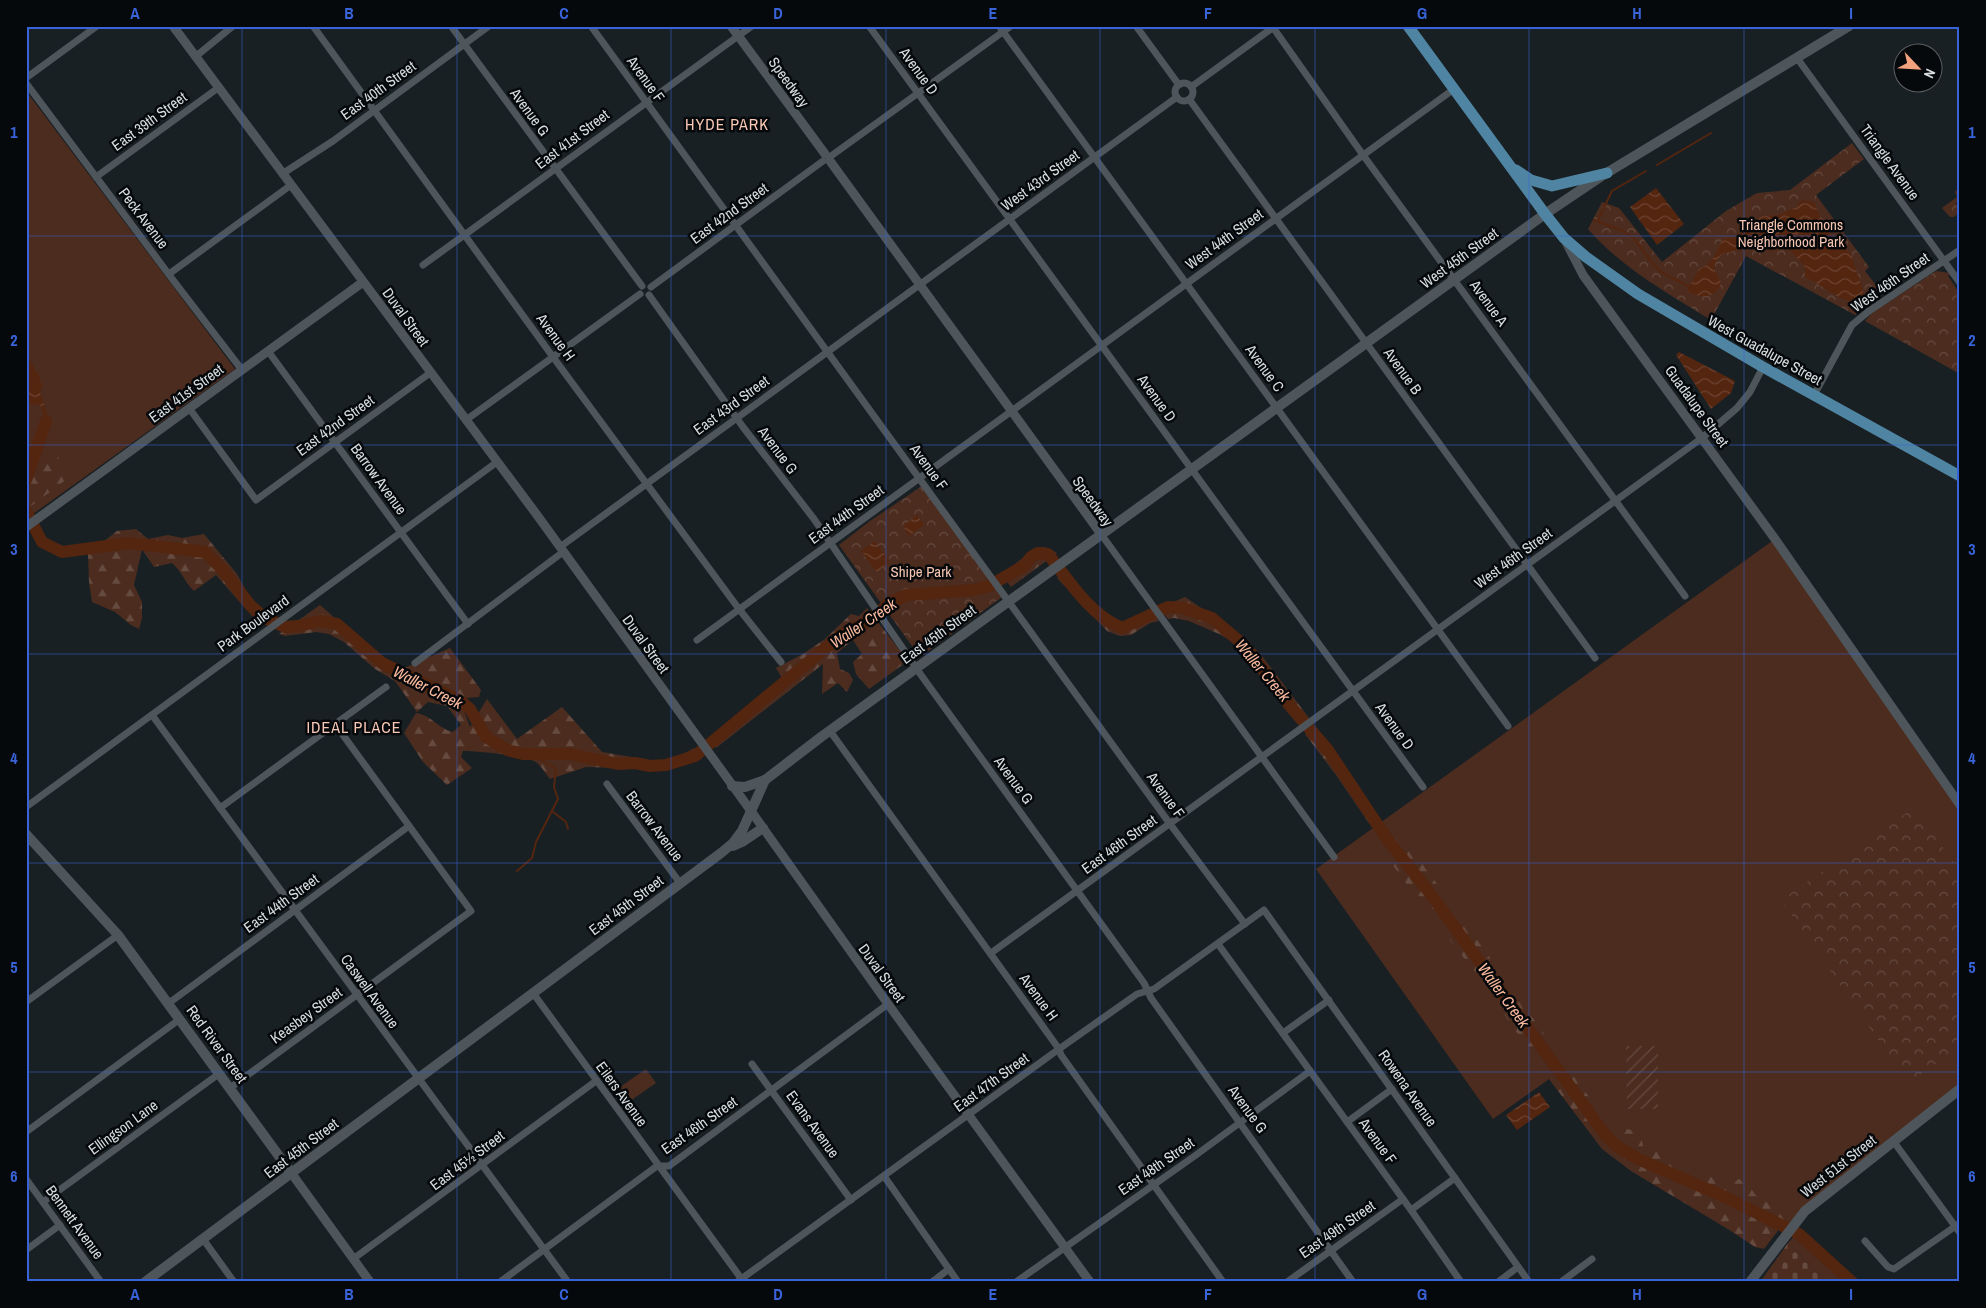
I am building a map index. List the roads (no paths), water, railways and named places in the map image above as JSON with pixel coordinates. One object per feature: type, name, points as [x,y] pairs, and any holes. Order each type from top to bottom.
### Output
[{"type":"main road","name":"Guadalupe Street","points":[[1408,26],[1564,238]]},
{"type":"main road","name":"West 45th Street","points":[[1101,534],[1545,214],[1606,173],[1849,26]]},
{"type":"main road","points":[[1508,164],[1531,180],[1552,186],[1606,173]]},
{"type":"main road","name":"West Guadalupe Street","points":[[1564,238],[1586,257],[1638,294],[1763,367],[1960,476]]},
{"type":"main road","name":"East 45th Street","points":[[145,1282],[729,847],[742,831],[764,780],[1101,534]]},
{"type":"main road","points":[[732,786],[745,787],[764,780]]},
{"type":"main road","points":[[729,847],[742,842],[763,828]]},
{"type":"main road","name":"Red River Street","points":[[26,834],[118,935],[292,1174]]},
{"type":"main road","name":"West 51st Street","points":[[1750,1282],[1796,1222],[1813,1204],[1960,1089]]},
{"type":"street","points":[[26,78],[97,26]]},
{"type":"street","name":"Duval Street","points":[[173,26],[497,462],[1090,1282]]},
{"type":"street","points":[[195,57],[233,26]]},
{"type":"street","name":"Avenue H","points":[[313,26],[553,358],[781,662]]},
{"type":"street","name":"Avenue G","points":[[450,26],[642,286]]},
{"type":"street","name":"East 40th Street","points":[[282,174],[374,110],[488,26]]},
{"type":"street","name":"Avenue F","points":[[591,26],[1170,824],[1245,924]]},
{"type":"street","name":"Speedway","points":[[731,26],[1334,857]]},
{"type":"street","name":"East 41st Street","points":[[423,265],[752,26]]},
{"type":"street","name":"Avenue D","points":[[870,26],[1423,787]]},
{"type":"street","name":"East 42nd Street","points":[[651,287],[827,158],[919,94],[1001,29],[1011,26]]},
{"type":"street","points":[[1136,26],[1179,85]]},
{"type":"street","points":[[1191,87],[1274,27]]},
{"type":"street","name":"Avenue A","points":[[1274,27],[1364,155],[1684,596]]},
{"type":"street","name":"Avenue C","points":[[1001,29],[1508,726]]},
{"type":"street","name":"Triangle Avenue","points":[[1797,58],[1960,283]]},
{"type":"street","name":"Peck Avenue","points":[[26,83],[242,370]]},
{"type":"street","points":[[1184,83],[1191,87],[1192,95],[1189,99],[1182,100],[1177,97],[1176,89],[1179,85],[1184,83]]},
{"type":"street","name":"East 39th Street","points":[[96,177],[218,88]]},
{"type":"street","name":"West 44th Street","points":[[1011,411],[1454,89]]},
{"type":"street","name":"West 43rd Street","points":[[918,285],[1177,97]]},
{"type":"street","name":"Avenue B","points":[[1189,99],[1595,658]]},
{"type":"street","points":[[169,274],[291,185]]},
{"type":"street","name":"Guadalupe Street","points":[[1564,238],[1583,275],[1776,539],[1960,804]]},
{"type":"street","name":"West 46th Street","points":[[1814,394],[1852,326],[1869,310],[1960,250]]},
{"type":"street","name":"East 41st Street","points":[[26,527],[363,282]]},
{"type":"street","points":[[646,284],[651,287],[649,296],[640,294],[639,290],[642,286],[646,284]]},
{"type":"street","name":"East 43rd Street","points":[[415,663],[468,624],[647,483],[918,285]]},
{"type":"street","points":[[466,420],[640,294]]},
{"type":"street","name":"Avenue G","points":[[649,296],[737,418],[814,519],[829,544],[1144,983],[1151,998],[1353,1282]]},
{"type":"street","name":"Barrow Avenue","points":[[268,351],[468,624]]},
{"type":"street","name":"West 46th Street","points":[[1262,756],[1354,692],[1702,438],[1738,408],[1750,392],[1763,367]]},
{"type":"street","name":"East 42nd Street","points":[[189,408],[256,500],[430,373]]},
{"type":"street","name":"East 44th Street","points":[[697,640],[1011,411]]},
{"type":"street","name":"Park Boulevard","points":[[26,807],[497,462]]},
{"type":"street","points":[[220,808],[386,687]]},
{"type":"street","name":"Caswell Avenue","points":[[152,714],[568,1282]]},
{"type":"street","points":[[335,724],[409,826]]},
{"type":"street","name":"Avenue H","points":[[830,731],[991,953],[1222,1282]]},
{"type":"street","name":"East 46th Street","points":[[991,953],[1262,756]]},
{"type":"street","name":"Barrow Avenue","points":[[607,784],[680,883]]},
{"type":"street","name":"East 44th Street","points":[[169,1003],[409,826]]},
{"type":"street","name":"Keasbey Street","points":[[230,1088],[471,911],[409,826]]},
{"type":"street","name":"East 47th Street","points":[[740,1281],[1059,1049],[1138,994],[1154,989],[1264,910]]},
{"type":"street","name":"Rowena Avenue","points":[[1264,910],[1529,1282]]},
{"type":"street","points":[[26,1002],[118,935]]},
{"type":"street","name":"Avenue F","points":[[1218,944],[1461,1282]]},
{"type":"street","name":"Eilers Avenue","points":[[533,993],[740,1281]]},
{"type":"street","points":[[1283,1033],[1329,1000]]},
{"type":"street","name":"East 46th Street","points":[[500,1282],[657,1166],[668,1166],[888,1004]]},
{"type":"street","points":[[26,1132],[180,1019]]},
{"type":"street","name":"Evans Avenue","points":[[752,1064],[851,1200]]},
{"type":"street","name":"East 48th Street","points":[[1016,1282],[1153,1186],[1310,1071]]},
{"type":"street","name":"Ellingson Lane","points":[[44,1202],[220,1073]]},
{"type":"street","name":"East 45½ Street","points":[[353,1259],[596,1081]]},
{"type":"street","points":[[1347,1122],[1392,1089]]},
{"type":"street","points":[[1865,1241],[1888,1267],[1894,1269],[1958,1227],[1894,1142]]},
{"type":"street","name":"Red River Street","points":[[292,1174],[370,1282]]},
{"type":"street","points":[[884,1176],[958,1282]]},
{"type":"street","points":[[1411,1210],[1455,1178]]},
{"type":"street","name":"Bennett Avenue","points":[[26,1179],[101,1282]]},
{"type":"street","name":"East 49th Street","points":[[1287,1282],[1330,1249],[1403,1199]]},
{"type":"street","points":[[26,1250],[60,1225]]},
{"type":"street","points":[[203,1239],[234,1282]]},
{"type":"street","points":[[1561,1282],[1592,1259]]},
{"type":"street","points":[[1498,1282],[1518,1267]]},
{"type":"street","points":[[932,1282],[949,1269]]},
{"type":"water","points":[[1656,188],[1684,224],[1657,245],[1630,207]]},
{"type":"water","points":[[1804,200],[1814,202],[1824,226],[1836,242],[1851,254],[1865,297],[1862,302],[1845,300],[1838,297],[1805,277],[1805,267],[1791,251],[1784,249],[1771,251],[1761,246],[1745,245],[1734,251],[1722,254],[1716,261],[1714,269],[1721,282],[1716,292],[1702,296],[1687,291],[1699,269],[1708,264],[1714,257],[1722,239],[1737,237],[1754,220],[1763,216],[1779,215],[1798,206],[1799,202]]},
{"type":"water","points":[[1679,352],[1735,381],[1731,393],[1711,409],[1676,355]]},
{"type":"water","points":[[32,370],[38,372],[42,388],[40,392],[50,424],[46,438],[42,438],[41,435],[44,417],[40,404],[33,405],[26,399],[26,372]]},
{"type":"water","points":[[917,515],[924,525],[909,536],[903,526]]},
{"type":"water","points":[[875,541],[890,562],[877,572],[861,551]]},
{"type":"water","points":[[1539,1092],[1550,1107],[1517,1130],[1506,1115]]},
{"type":"waterway","points":[[1657,165],[1711,133]]},
{"type":"waterway","points":[[1598,220],[1612,191],[1646,171]]},
{"type":"waterway","points":[[1594,220],[1623,231],[1633,237],[1661,272],[1690,287]]},
{"type":"waterway","name":"Waller Creek","points":[[26,365],[36,386]]},
{"type":"waterway","name":"Waller Creek","points":[[26,480],[46,421]]},
{"type":"waterway","name":"Waller Creek","points":[[26,511],[42,542],[62,552],[129,543],[205,552],[223,570],[250,605],[265,618],[285,627],[321,621],[337,624],[382,663],[462,702],[470,709],[486,737],[507,750],[523,754],[570,754],[618,764],[666,765],[695,756],[840,636],[868,621],[890,603],[907,595],[974,590],[989,586],[1024,566],[1031,557],[1038,553],[1048,554],[1090,606],[1110,622],[1122,628],[1168,607],[1183,608],[1212,618],[1245,646],[1290,706],[1328,750],[1387,839],[1429,892],[1606,1136],[1618,1147],[1638,1159],[1725,1197],[1799,1234],[1852,1282]]},
{"type":"waterway","points":[[517,871],[532,858],[536,842],[558,799],[554,787],[556,769],[532,754]]},
{"type":"waterway","points":[[552,811],[566,822],[568,829]]},
{"type":"district","name":"HYDE PARK","points":[[727,124]]},
{"type":"district","name":"IDEAL PLACE","points":[[354,727]]},
{"type":"park label","name":"Triangle Commons Neighborhood Park","points":[[1791,232]]},
{"type":"park label","name":"Shipe Park","points":[[921,571]]}]
